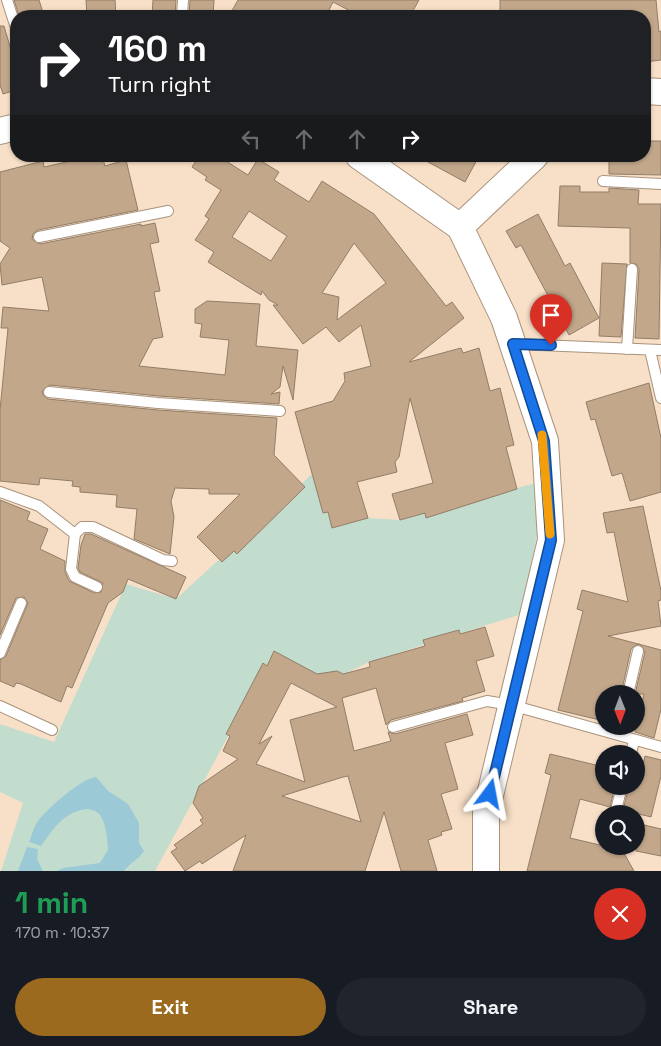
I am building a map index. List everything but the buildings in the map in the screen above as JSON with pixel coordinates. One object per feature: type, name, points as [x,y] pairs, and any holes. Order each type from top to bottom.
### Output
[{"type":"street","points":[[368,162],[460,227],[504,318],[544,441],[551,540],[486,812],[486,871]]},
{"type":"street","points":[[460,227],[529,162]]},
{"type":"lane","points":[[603,181],[661,184]]},
{"type":"lane","points":[[39,237],[168,211]]},
{"type":"lane","points":[[627,349],[632,269]]},
{"type":"lane","points":[[513,344],[661,350]]},
{"type":"lane","points":[[650,350],[661,398]]},
{"type":"lane","points":[[49,392],[158,403],[280,412]]},
{"type":"lane","points":[[0,492],[39,506],[75,534]]},
{"type":"lane","points":[[97,587],[75,577],[71,569],[75,534],[82,527],[93,526],[163,560],[172,561]]},
{"type":"lane","points":[[0,654],[21,603]]},
{"type":"lane","points":[[630,685],[638,651]]},
{"type":"lane","points":[[393,727],[487,701],[595,725]]},
{"type":"lane","points":[[0,706],[52,730]]},
{"type":"lane","points":[[626,735],[634,740],[661,747]]},
{"type":"lane","points":[[633,745],[634,740]]},
{"type":"green space","points":[[313,473],[333,528],[368,518],[400,520],[547,480],[522,614],[369,662],[344,674],[309,684],[274,652],[155,871],[1,871],[23,803],[0,792],[0,724],[54,742],[126,584],[176,599]]},
{"type":"water","points":[[96,777],[108,791],[128,804],[139,823],[139,843],[144,851],[124,871],[57,871],[63,868],[100,863],[108,850],[104,823],[97,812],[88,809],[78,811],[65,818],[41,846],[29,842],[37,823],[49,809],[82,782]]},
{"type":"water","points":[[27,847],[38,849],[37,859],[43,871],[18,871]]},
{"type":"slow traffic","points":[[542,435],[544,441],[550,534]]},
{"type":"route","points":[[490,794],[551,540],[544,441],[513,344],[551,345]]}]
